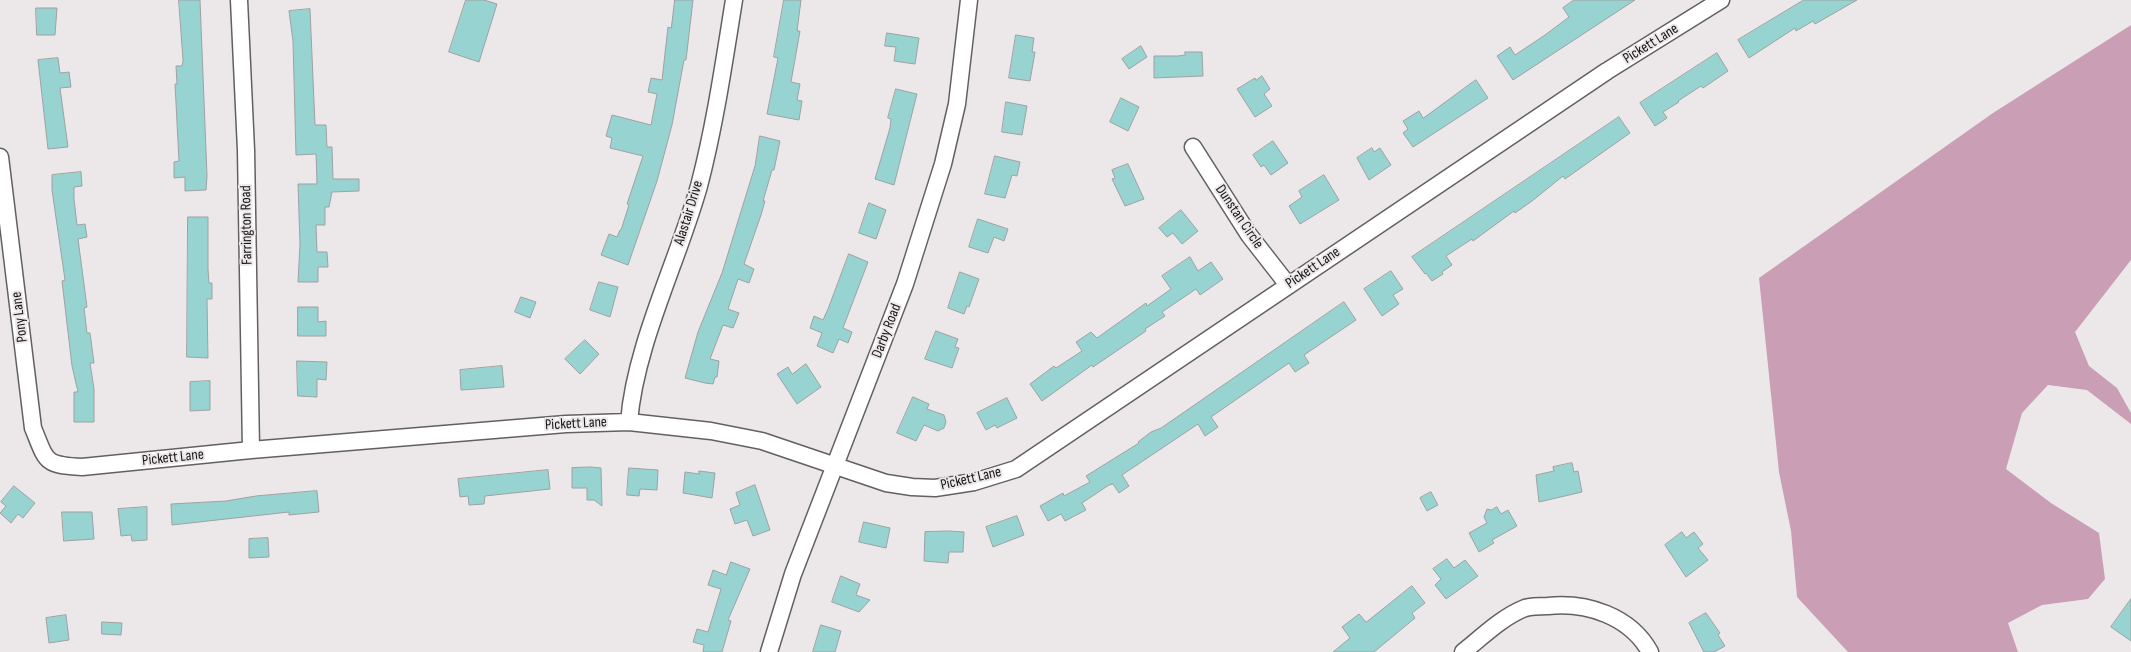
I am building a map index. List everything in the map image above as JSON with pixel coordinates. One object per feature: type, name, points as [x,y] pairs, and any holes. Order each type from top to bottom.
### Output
[{"type":"street","name":"Farrington Road","points":[[239,0],[246,150],[251,450]]},
{"type":"street","name":"Alastair Drive","points":[[628,422],[642,358],[698,187],[715,116],[734,0]]},
{"type":"street","name":"Darby Road","points":[[770,652],[793,574],[836,467],[905,284],[943,164],[957,104],[969,0]]},
{"type":"street","name":"Pickett Lane","points":[[60,466],[82,467],[251,450],[566,424],[628,422],[711,431],[762,441],[886,483],[936,488],[974,482],[1016,469],[1607,71],[1721,0]]},
{"type":"street","name":"Dunstan Circle","points":[[1192,147],[1249,235],[1288,285]]},
{"type":"street","name":"Pony Lane","points":[[0,157],[34,428],[44,455],[49,462],[60,466]]},
{"type":"street","points":[[1463,652],[1514,614],[1528,608],[1558,605],[1579,606],[1611,615],[1629,626],[1645,642],[1650,652]]},
{"type":"shaded area","points":[[2131,25],[2131,260],[2075,332],[2089,366],[2117,388],[2131,413],[2131,424],[2087,390],[2048,385],[2022,413],[2006,469],[2051,503],[2099,533],[2105,579],[2088,599],[2042,605],[2008,623],[2018,652],[1848,652],[1797,597],[1791,531],[1779,472],[1759,278],[1993,113]]},
{"type":"building","points":[[179,0],[200,0],[206,190],[185,191],[185,177],[174,178],[174,162],[179,161],[175,84],[177,84],[176,66],[182,66],[183,61]]},
{"type":"building","points":[[466,0],[484,0],[497,4],[479,62],[449,52]]},
{"type":"building","points":[[675,0],[693,0],[686,60],[684,60],[672,125],[657,181],[628,265],[601,255],[609,234],[617,237],[621,230],[629,205],[627,204],[643,156],[610,148],[612,138],[606,136],[612,115],[651,125],[657,94],[648,92],[651,78],[662,80],[668,27],[671,28]]},
{"type":"building","points":[[784,0],[801,0],[797,31],[800,31],[791,82],[800,84],[797,100],[802,101],[799,120],[767,114],[778,58],[774,57]]},
{"type":"building","points":[[1574,0],[1635,0],[1513,80],[1497,56],[1510,47],[1515,55],[1545,35],[1569,17],[1563,8]]},
{"type":"building","points":[[1804,0],[1857,0],[1815,24],[1813,21],[1796,31],[1795,28],[1749,58],[1738,40]]},
{"type":"building","points":[[36,8],[57,8],[55,35],[37,35]]},
{"type":"building","points":[[310,9],[315,125],[326,125],[327,147],[332,147],[333,179],[359,179],[359,191],[332,192],[329,207],[325,207],[325,225],[316,225],[317,252],[327,252],[328,267],[318,267],[318,282],[298,282],[300,244],[298,184],[317,184],[316,154],[296,155],[293,41],[289,11]]},
{"type":"building","points":[[887,33],[919,38],[915,64],[894,61],[896,47],[885,46]]},
{"type":"building","points":[[1016,35],[1034,38],[1032,52],[1035,52],[1030,81],[1009,78]]},
{"type":"building","points":[[1141,46],[1147,57],[1129,69],[1122,59]]},
{"type":"building","points":[[1185,52],[1202,52],[1203,76],[1154,78],[1154,56],[1178,56],[1185,55]]},
{"type":"building","points":[[1717,53],[1728,71],[1703,88],[1701,86],[1663,112],[1667,118],[1655,126],[1640,103]]},
{"type":"building","points":[[58,58],[60,73],[69,72],[71,87],[60,88],[68,147],[48,149],[38,60]]},
{"type":"building","points":[[1262,76],[1270,89],[1264,94],[1272,106],[1255,117],[1237,89]]},
{"type":"building","points":[[1476,80],[1488,98],[1413,147],[1403,133],[1408,129],[1403,121],[1419,111],[1423,118]]},
{"type":"building","points":[[896,89],[917,94],[894,185],[875,179],[890,128],[891,119],[888,118]]},
{"type":"building","points":[[1121,98],[1139,107],[1128,131],[1110,122]]},
{"type":"building","points":[[1006,102],[1027,106],[1022,135],[1002,132]]},
{"type":"building","points":[[1619,117],[1630,133],[1565,179],[1563,176],[1515,213],[1514,211],[1473,241],[1472,239],[1446,256],[1452,265],[1442,272],[1443,274],[1432,281],[1412,257]]},
{"type":"building","points":[[760,136],[780,141],[774,170],[772,170],[763,201],[765,201],[761,215],[744,264],[754,269],[749,283],[738,279],[728,309],[739,313],[733,328],[723,325],[710,359],[719,361],[717,377],[715,377],[713,384],[685,378],[698,332],[722,273],[755,166]]},
{"type":"building","points":[[1273,141],[1288,163],[1271,175],[1264,165],[1261,167],[1253,155]]},
{"type":"building","points":[[1372,148],[1374,152],[1380,148],[1391,165],[1369,180],[1357,158]]},
{"type":"building","points":[[995,156],[1020,162],[1017,176],[1012,175],[1005,198],[985,194]]},
{"type":"building","points":[[1128,164],[1144,199],[1125,206],[1112,179],[1115,178],[1112,170]]},
{"type":"building","points":[[81,172],[82,186],[74,187],[74,199],[77,225],[85,224],[87,237],[78,239],[87,307],[84,308],[87,333],[90,333],[94,363],[90,363],[94,389],[94,422],[74,422],[74,392],[78,392],[72,366],[62,281],[65,280],[52,190],[52,175]]},
{"type":"building","points":[[1324,175],[1339,200],[1300,224],[1289,206],[1302,197],[1299,191]]},
{"type":"building","points":[[869,203],[886,210],[876,239],[859,233]]},
{"type":"building","points":[[1181,210],[1198,231],[1182,244],[1173,233],[1167,237],[1159,228]]},
{"type":"building","points":[[188,217],[208,217],[208,269],[209,283],[212,283],[212,299],[207,299],[208,358],[187,357]]},
{"type":"building","points":[[978,219],[1008,229],[1004,241],[994,237],[988,253],[969,247]]},
{"type":"building","points":[[849,254],[868,262],[843,328],[852,332],[848,343],[839,339],[833,353],[817,346],[822,333],[810,328],[814,316],[823,320]]},
{"type":"building","points":[[1190,257],[1198,271],[1211,262],[1223,279],[1200,295],[1196,289],[1162,312],[1165,316],[1145,329],[1146,331],[1093,367],[1092,365],[1042,401],[1030,384],[1054,366],[1056,368],[1082,351],[1076,342],[1091,332],[1097,338],[1146,303],[1147,306],[1171,289],[1162,276]]},
{"type":"building","points":[[1391,271],[1403,289],[1393,295],[1399,304],[1382,316],[1364,289]]},
{"type":"building","points":[[960,272],[979,279],[969,307],[967,306],[964,314],[948,308]]},
{"type":"building","points":[[599,282],[618,287],[610,317],[590,310]]},
{"type":"building","points":[[521,297],[536,302],[530,318],[515,312]]},
{"type":"building","points":[[1344,302],[1356,320],[1304,355],[1309,363],[1295,372],[1289,363],[1211,417],[1218,427],[1205,436],[1198,424],[1122,475],[1129,486],[1119,493],[1113,484],[1109,485],[1082,503],[1086,510],[1065,521],[1061,514],[1048,521],[1040,506],[1063,493],[1064,496],[1090,482],[1086,476],[1139,443],[1151,432],[1161,428]]},
{"type":"building","points":[[298,307],[318,307],[318,322],[326,321],[326,336],[298,336]]},
{"type":"building","points":[[936,331],[958,339],[955,347],[959,348],[952,368],[925,359]]},
{"type":"building","points":[[585,340],[599,354],[580,374],[565,359]]},
{"type":"building","points":[[297,361],[327,362],[326,380],[317,379],[317,397],[298,396]]},
{"type":"building","points":[[806,364],[821,387],[797,404],[777,374],[788,367],[792,374]]},
{"type":"building","points":[[502,366],[504,387],[461,390],[460,370]]},
{"type":"building","points":[[210,381],[210,410],[190,411],[190,382]]},
{"type":"building","points":[[913,397],[929,404],[927,409],[944,415],[946,422],[944,428],[938,431],[924,425],[916,441],[897,433]]},
{"type":"building","points":[[1007,398],[1017,418],[997,428],[995,425],[986,430],[977,413]]},
{"type":"building","points":[[1572,463],[1574,472],[1578,471],[1582,492],[1539,502],[1536,475],[1554,471],[1553,467]]},
{"type":"building","points":[[572,468],[601,468],[602,506],[594,500],[587,500],[587,488],[572,488]]},
{"type":"building","points":[[629,468],[658,470],[657,490],[640,489],[639,496],[627,495]]},
{"type":"building","points":[[548,470],[550,489],[485,496],[484,504],[469,505],[468,496],[460,497],[458,479]]},
{"type":"building","points":[[699,471],[715,473],[712,498],[683,493],[685,472],[699,474]]},
{"type":"building","points":[[755,485],[770,530],[753,536],[747,520],[735,524],[730,509],[740,505],[736,493]]},
{"type":"building","points":[[14,486],[35,503],[23,518],[18,514],[11,523],[0,513],[6,506],[1,502]]},
{"type":"building","points":[[317,491],[319,512],[289,515],[289,512],[172,525],[171,504],[226,501],[256,496]]},
{"type":"building","points":[[1431,492],[1438,505],[1427,511],[1420,498]]},
{"type":"building","points":[[147,507],[147,540],[132,541],[131,535],[121,536],[118,509]]},
{"type":"building","points":[[1497,507],[1501,514],[1508,510],[1517,526],[1492,540],[1494,543],[1479,552],[1469,533],[1487,523],[1484,517],[1487,509],[1491,510]]},
{"type":"building","points":[[62,512],[92,512],[94,539],[64,541]]},
{"type":"building","points":[[1017,516],[1024,535],[993,547],[986,527]]},
{"type":"building","points":[[864,522],[890,528],[886,548],[859,542]]},
{"type":"building","points":[[925,532],[964,532],[963,552],[949,552],[948,563],[924,561]]},
{"type":"building","points":[[1682,532],[1686,538],[1694,532],[1703,544],[1698,548],[1708,560],[1686,577],[1665,545]]},
{"type":"building","points":[[268,538],[269,557],[249,558],[249,539]]},
{"type":"building","points":[[1447,559],[1454,568],[1465,560],[1478,576],[1446,599],[1435,585],[1441,579],[1433,569]]},
{"type":"building","points":[[731,562],[750,569],[728,620],[731,621],[722,652],[703,652],[704,645],[693,642],[697,629],[708,632],[721,589],[708,585],[713,570],[726,575]]},
{"type":"building","points":[[841,576],[860,584],[856,595],[870,600],[859,612],[832,602]]},
{"type":"building","points":[[1412,586],[1425,603],[1412,613],[1415,618],[1374,652],[1333,652],[1350,638],[1342,627],[1359,614],[1366,622]]},
{"type":"building","points":[[2131,599],[2131,641],[2111,627]]},
{"type":"building","points":[[1706,613],[1720,633],[1718,635],[1725,646],[1714,652],[1704,652],[1689,623]]},
{"type":"building","points":[[66,615],[69,640],[49,643],[46,618]]},
{"type":"building","points":[[102,622],[122,623],[121,635],[102,634]]},
{"type":"building","points":[[821,625],[841,631],[835,652],[813,652]]}]
